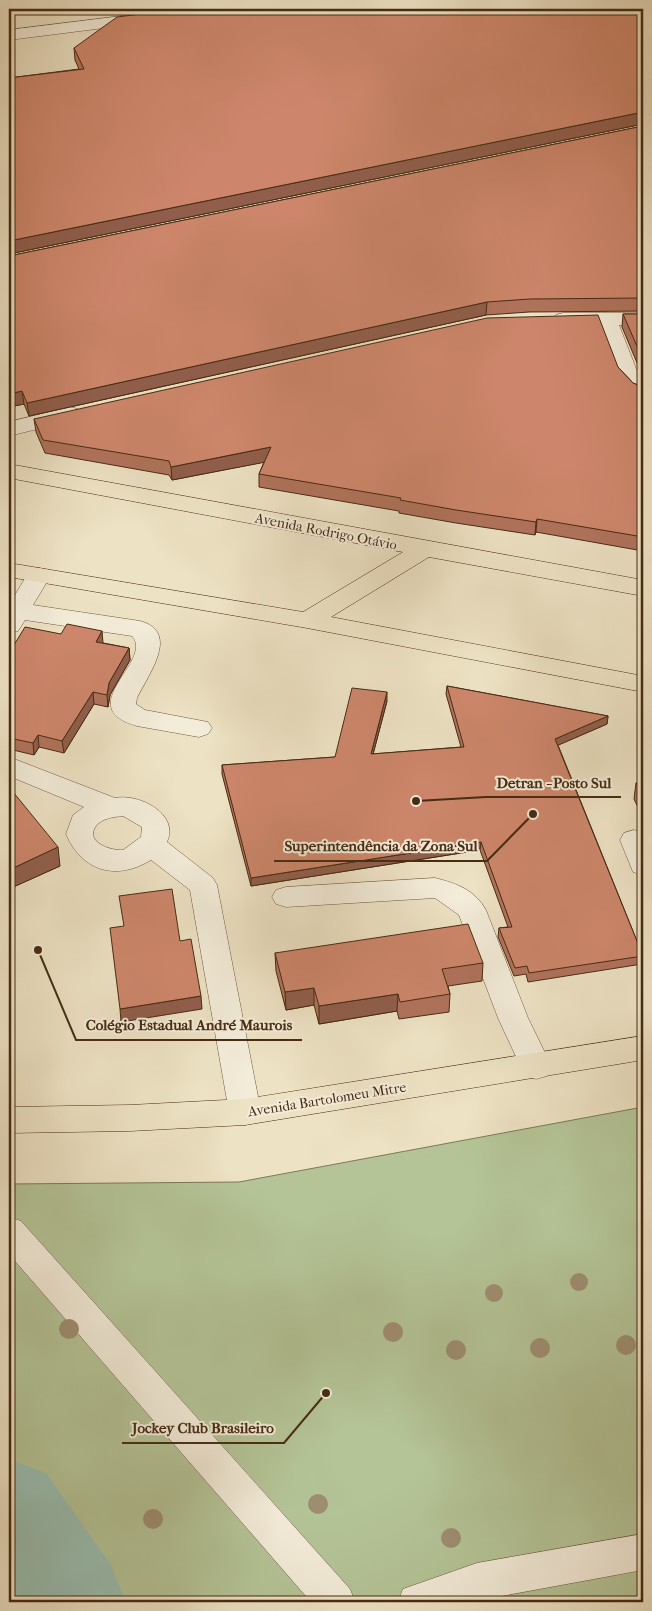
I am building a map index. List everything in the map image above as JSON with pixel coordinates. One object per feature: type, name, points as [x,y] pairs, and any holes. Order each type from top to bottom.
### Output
[{"type":"main road","name":"Avenida Rodrigo Otávio","points":[[9,470],[425,549],[643,588]]},
{"type":"main road","points":[[307,620],[425,549]]},
{"type":"main road","points":[[9,570],[307,620],[643,684]]},
{"type":"main road","name":"Avenida Bartolomeu Mitre","points":[[9,1120],[130,1118],[244,1112],[536,1067],[643,1048]]},
{"type":"street","points":[[9,35],[215,9]]},
{"type":"street","points":[[606,319],[629,379],[643,392]]},
{"type":"street","points":[[539,320],[643,319]]},
{"type":"street","points":[[9,428],[89,410]]},
{"type":"street","points":[[40,575],[11,622],[140,629],[147,635],[148,651],[124,698],[124,707],[127,712],[137,717],[199,728]]},
{"type":"street","points":[[9,766],[110,807],[134,808],[145,812],[152,819],[156,827],[151,845],[133,857],[120,860],[107,860],[87,850],[81,842],[82,825],[89,817],[110,807]]},
{"type":"street","points":[[151,845],[203,885],[244,1112]]},
{"type":"street","points":[[286,897],[435,888],[449,891],[460,898],[472,910],[513,1018],[536,1067]]},
{"type":"street","points":[[9,1231],[336,1602]]},
{"type":"street","points":[[417,1602],[477,1581],[643,1552]]},
{"type":"green space","points":[[643,1107],[643,1602],[9,1602],[9,1184],[239,1182]]},
{"type":"building","points":[[180,9],[643,9],[643,112],[9,241],[9,78],[84,69],[74,48],[117,17]]},
{"type":"building","points":[[643,126],[643,298],[530,299],[487,302],[27,403],[22,391],[9,394],[9,256]]},
{"type":"building","points":[[623,314],[643,314],[643,360]]},
{"type":"building","points":[[598,315],[618,367],[633,383],[643,387],[643,537],[537,519],[536,522],[456,510],[400,500],[401,498],[259,474],[271,447],[171,467],[169,461],[43,440],[34,419],[487,318]]},
{"type":"building","points":[[67,624],[102,631],[96,642],[129,648],[109,683],[107,695],[93,692],[62,741],[38,735],[33,743],[9,738],[9,653],[25,627],[61,634]]},
{"type":"building","points":[[447,686],[608,716],[555,739],[643,956],[529,973],[527,966],[515,968],[499,928],[512,927],[481,842],[251,878],[222,765],[335,757],[352,688],[387,692],[371,754],[464,747]]},
{"type":"building","points":[[643,782],[643,797],[636,783]]},
{"type":"building","points":[[9,787],[58,847],[9,870]]},
{"type":"building","points":[[172,889],[180,941],[191,939],[201,996],[120,1009],[110,928],[124,926],[119,896]]},
{"type":"building","points":[[468,924],[483,963],[442,969],[450,994],[400,1002],[398,994],[319,1006],[314,988],[285,992],[275,953]]},
{"type":"waterway","points":[[9,1507],[73,1602]]},
{"type":"place","name":"Detran - Posto Sul","points":[[416,801]]},
{"type":"place","name":"Superintendência da Zona Sul","points":[[533,814]]},
{"type":"place","name":"Colégio Estadual André Maurois","points":[[38,950]]},
{"type":"place","name":"Jockey Club Brasileiro","points":[[326,1393]]}]
